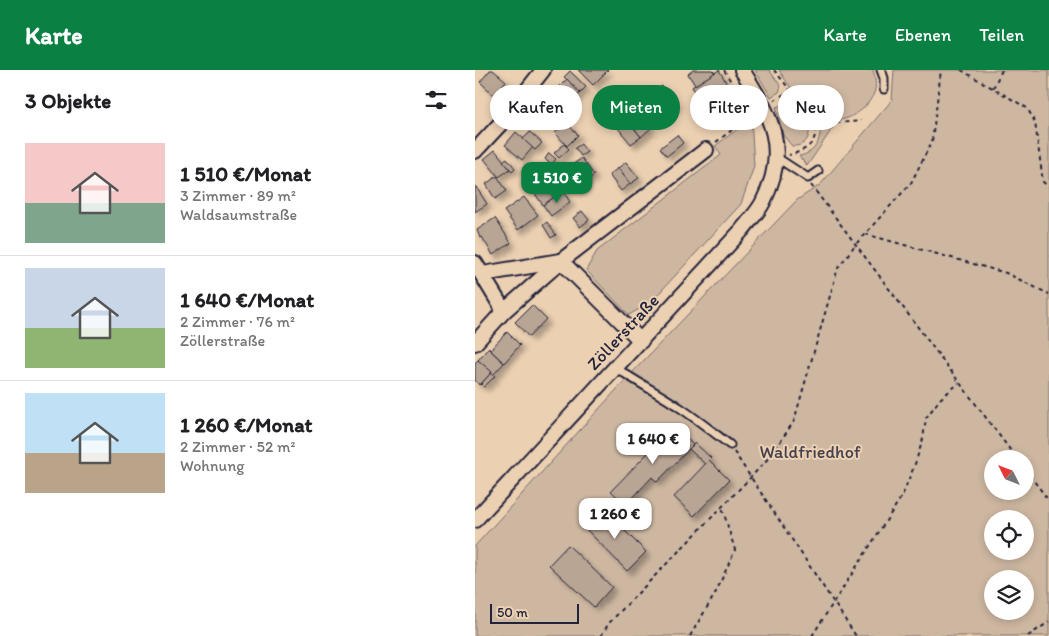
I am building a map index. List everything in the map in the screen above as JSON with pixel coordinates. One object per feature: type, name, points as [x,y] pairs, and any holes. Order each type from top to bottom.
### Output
[{"type":"street","points":[[475,150],[502,122],[543,70]]},
{"type":"street","name":"Zöllerstraße","points":[[742,70],[751,85]]},
{"type":"street","name":"Zöllerstraße","points":[[475,520],[742,230],[762,204],[774,175],[776,157],[774,132],[768,116]]},
{"type":"street","points":[[475,343],[504,311],[561,261],[706,150]]},
{"type":"street","points":[[504,311],[479,268],[561,261],[641,341]]},
{"type":"lane","points":[[881,70],[884,89]]},
{"type":"lane","points":[[776,157],[808,178],[818,171]]},
{"type":"lane","points":[[615,367],[679,407],[729,445]]},
{"type":"path","points":[[724,70],[733,85]]},
{"type":"path","points":[[774,70],[786,85]]},
{"type":"path","points":[[601,636],[609,623],[772,454],[794,421],[838,268],[855,245],[911,183],[932,141],[941,70]]},
{"type":"path","points":[[961,70],[1027,108],[1035,122],[1043,182],[1049,187]]},
{"type":"path","points":[[993,88],[1002,70]]},
{"type":"path","points":[[844,122],[861,121]]},
{"type":"path","points":[[706,150],[732,130]]},
{"type":"path","points":[[776,157],[802,152],[809,147],[814,139],[816,130]]},
{"type":"path","points":[[808,178],[813,190],[1010,450]]},
{"type":"path","points":[[865,234],[1006,273],[1049,294]]},
{"type":"path","points":[[812,636],[901,496],[915,464],[923,439],[926,418],[939,399],[959,383]]},
{"type":"path","points":[[729,445],[752,476],[856,636]]},
{"type":"path","points":[[1034,481],[1049,501]]},
{"type":"path","points":[[690,636],[715,594],[735,550],[722,507]]},
{"type":"path","points":[[1028,636],[1049,622]]},
{"type":"green space","points":[[755,70],[769,70],[780,85],[778,85],[778,93],[771,97],[768,92],[768,85],[764,85]]},
{"type":"green space","points":[[779,70],[873,70],[875,90],[870,100],[860,111],[844,119],[844,85],[789,85]]},
{"type":"green space","name":"Waldfriedhof","points":[[894,70],[1049,70],[1049,636],[475,636],[475,546],[628,377],[797,200],[820,185],[892,100]]},
{"type":"green space","points":[[736,130],[752,130],[754,166],[741,204],[651,302],[629,315],[586,270],[597,251],[721,155],[715,146]]},
{"type":"green space","points":[[782,130],[809,130],[807,140],[801,145],[792,146],[783,135]]},
{"type":"green space","points":[[820,130],[831,130],[807,166],[799,156],[810,152],[814,148]]},
{"type":"building","points":[[490,70],[493,70],[506,81],[503,85],[490,85],[490,91],[480,82]]},
{"type":"building","points":[[578,70],[608,70],[593,85]]},
{"type":"building","points":[[693,70],[712,70],[715,73],[695,85],[688,74]]},
{"type":"building","points":[[719,70],[726,82],[721,85],[695,85]]},
{"type":"building","points":[[570,71],[586,87],[582,91],[582,85],[572,85],[564,77]]},
{"type":"building","points":[[567,79],[573,85],[561,85]]},
{"type":"building","points":[[558,130],[573,130],[578,135],[567,146],[555,133]]},
{"type":"building","points":[[619,130],[636,130],[641,137],[631,144]]},
{"type":"building","points":[[636,130],[649,130],[641,137]]},
{"type":"building","points":[[516,132],[533,147],[522,160],[505,145]]},
{"type":"building","points":[[530,132],[542,143],[535,150],[523,139]]},
{"type":"building","points":[[677,135],[683,143],[667,156],[660,148]]},
{"type":"building","points":[[564,144],[569,149],[559,158],[554,153]]},
{"type":"building","points":[[581,144],[587,152],[581,156],[575,148]]},
{"type":"building","points":[[495,150],[510,169],[499,177],[484,159]]},
{"type":"building","points":[[549,153],[556,159],[551,165],[545,159]]},
{"type":"building","points":[[507,158],[515,168],[512,171],[503,161]]},
{"type":"building","points":[[582,158],[594,175],[585,182],[572,165]]},
{"type":"building","points":[[626,162],[639,178],[630,184],[618,168]]},
{"type":"building","points":[[572,165],[585,182],[577,188],[564,171]]},
{"type":"building","points":[[618,168],[630,184],[621,191],[609,175]]},
{"type":"building","points":[[497,176],[507,191],[495,199],[486,184]]},
{"type":"building","points":[[555,180],[563,191],[543,205],[535,194]]},
{"type":"building","points":[[475,185],[487,204],[475,212]]},
{"type":"building","points":[[563,191],[570,202],[551,216],[543,205]]},
{"type":"building","points":[[524,197],[538,215],[518,230],[504,211]]},
{"type":"building","points":[[582,211],[589,220],[580,227],[573,218]]},
{"type":"building","points":[[495,218],[511,243],[493,255],[482,237],[480,238],[477,230]]},
{"type":"building","points":[[547,222],[556,235],[551,238],[543,225]]},
{"type":"building","points":[[532,305],[546,319],[529,337],[515,322]]},
{"type":"building","points":[[507,332],[520,345],[504,363],[490,350]]},
{"type":"building","points":[[489,347],[504,363],[493,375],[478,360]]},
{"type":"building","points":[[478,360],[492,372],[480,385],[475,381],[475,363]]},
{"type":"building","points":[[491,373],[495,376],[484,387],[481,384]]},
{"type":"building","points":[[674,426],[693,445],[657,482],[652,477],[626,505],[611,491]]},
{"type":"building","points":[[695,443],[711,458],[705,464],[689,449]]},
{"type":"building","points":[[709,460],[729,480],[694,516],[674,497]]},
{"type":"building","points":[[602,508],[646,552],[627,571],[584,527]]},
{"type":"building","points":[[568,545],[612,587],[594,607],[549,565]]}]
